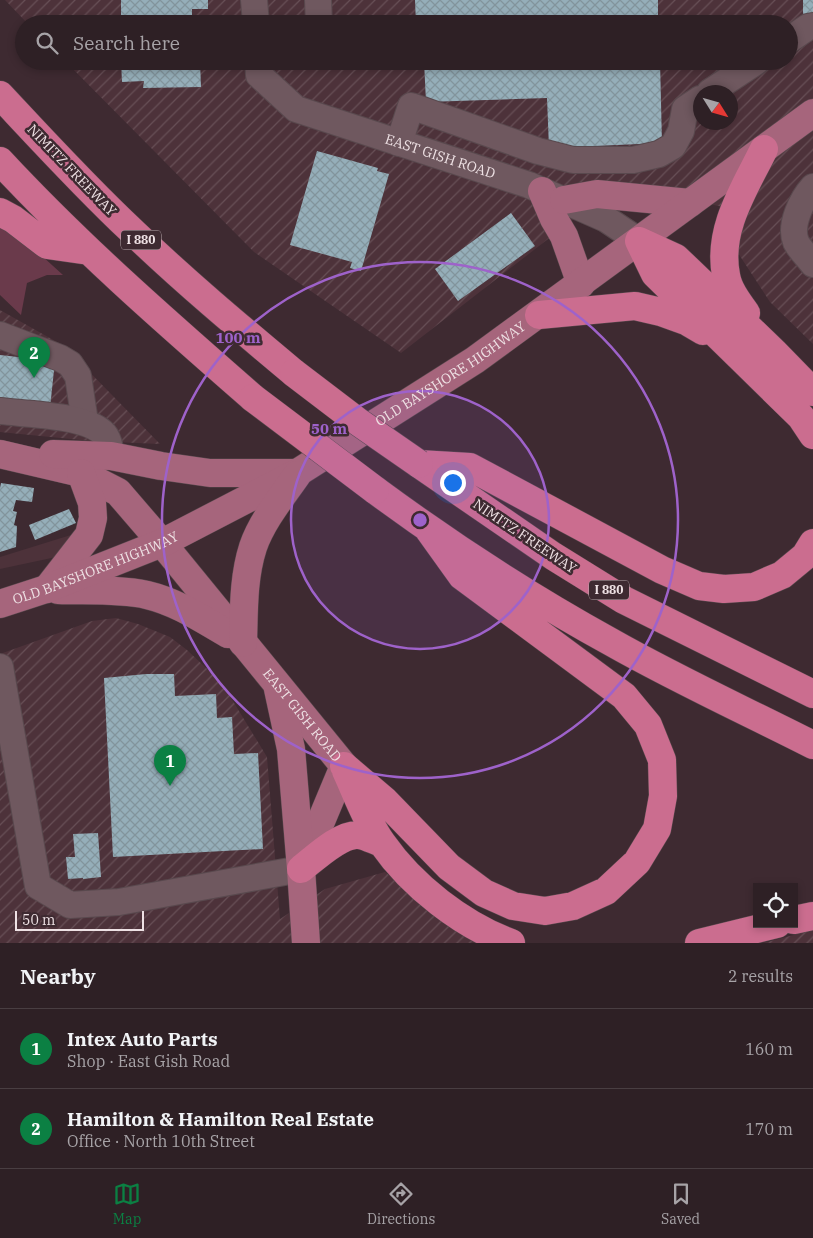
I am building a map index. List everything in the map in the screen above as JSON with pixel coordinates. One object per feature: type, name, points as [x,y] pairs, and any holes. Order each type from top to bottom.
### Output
[{"type":"highway","name":"NIMITZ FREEWAY","points":[[0,95],[131,230],[203,297],[294,373],[357,421],[553,556],[624,600],[813,694]]},
{"type":"highway","points":[[764,149],[730,218],[724,249],[726,277],[735,298],[774,352]]},
{"type":"highway","points":[[0,161],[134,294],[254,398],[429,530],[531,596],[612,643],[813,745]]},
{"type":"highway","points":[[0,212],[47,245],[89,251]]},
{"type":"highway","points":[[639,241],[676,258],[813,392]]},
{"type":"highway","points":[[639,241],[655,274],[801,417],[813,435]]},
{"type":"highway","points":[[539,315],[635,306],[661,312],[686,321],[726,344]]},
{"type":"highway","points":[[419,464],[470,467],[662,570],[699,586],[724,589],[754,587],[782,575],[805,556],[813,543]]},
{"type":"highway","points":[[344,766],[385,801],[449,867],[484,893],[513,906],[545,911],[573,906],[606,891],[638,862],[656,828],[663,796],[662,760],[648,725],[624,696],[462,576],[429,530]]},
{"type":"highway","points":[[344,766],[359,802],[382,843],[417,883],[452,911],[490,935],[511,943]]},
{"type":"highway","points":[[302,869],[324,850],[346,837],[359,835],[382,843]]},
{"type":"highway","points":[[798,919],[813,916]]},
{"type":"highway","points":[[699,943],[761,928]]},
{"type":"main road","name":"OLD BAYSHORE HIGHWAY","points":[[0,604],[46,589],[162,543],[297,473],[475,360],[813,113]]},
{"type":"main road","points":[[581,284],[564,236],[554,218],[553,195],[597,194],[690,203]]},
{"type":"main road","points":[[4,454],[111,456],[210,473],[297,473]]},
{"type":"main road","name":"EAST GISH ROAD","points":[[4,454],[81,473],[118,492],[344,766],[302,869],[306,943]]},
{"type":"main road","points":[[46,589],[89,535],[93,518],[92,503],[81,473]]},
{"type":"main road","points":[[46,589],[147,595],[182,608],[243,643],[246,579],[253,548],[264,524],[297,473]]},
{"type":"main road","points":[[277,685],[291,749],[302,869]]},
{"type":"street","points":[[254,0],[255,15]]},
{"type":"street","points":[[318,0],[319,15]]},
{"type":"street","points":[[798,34],[813,26]]},
{"type":"street","name":"EAST GISH ROAD","points":[[259,70],[259,75],[296,108],[529,185],[606,219],[639,241]]},
{"type":"street","points":[[721,85],[743,70]]},
{"type":"street","points":[[399,142],[412,106],[538,151],[573,160],[632,160],[658,154],[672,146],[693,104]]},
{"type":"street","points":[[813,187],[800,206],[795,221],[796,241],[813,264]]},
{"type":"street","points":[[0,335],[60,358],[70,364],[78,376],[84,422]]},
{"type":"street","points":[[0,411],[84,422],[102,432],[108,441],[111,456]]},
{"type":"street","points":[[0,667],[38,886],[70,905],[109,902],[302,869]]},
{"type":"shaded area","points":[[5,0],[813,0],[813,344],[770,302],[738,253],[741,211],[619,184],[401,353],[254,252],[74,70],[798,70],[798,15],[19,15]]},
{"type":"shaded area","points":[[0,224],[31,246],[63,275],[47,275],[27,283],[21,315],[0,295]]},
{"type":"shaded area","points":[[0,310],[64,346],[160,444],[91,441],[0,432]]},
{"type":"shaded area","points":[[74,534],[61,556],[0,569],[0,557]]},
{"type":"shaded area","points":[[116,618],[138,624],[170,637],[187,650],[222,683],[267,757],[280,919],[325,889],[385,872],[457,929],[497,943],[0,943],[0,654],[92,621]]},
{"type":"shaded area","points":[[813,930],[813,943],[763,943]]},
{"type":"building","points":[[121,0],[208,0],[208,9],[192,9],[192,15],[121,15]]},
{"type":"building","points":[[415,0],[658,0],[658,15],[416,15]]},
{"type":"building","points":[[803,0],[813,0],[813,15],[803,15]]},
{"type":"building","points":[[121,70],[200,70],[201,87],[143,88],[144,81],[122,82]]},
{"type":"building","points":[[424,70],[660,70],[662,143],[549,148],[547,98],[426,102]]},
{"type":"building","points":[[317,151],[378,168],[377,171],[389,174],[361,271],[350,268],[352,262],[290,245]]},
{"type":"building","points":[[511,213],[535,246],[458,301],[435,269]]},
{"type":"building","points":[[0,355],[55,361],[50,408],[0,403]]},
{"type":"building","points":[[1,483],[34,488],[32,502],[16,500],[13,511],[17,512],[14,525],[17,526],[16,547],[0,552],[0,488]]},
{"type":"building","points":[[69,509],[76,523],[35,540],[29,525]]},
{"type":"building","points":[[146,674],[174,674],[175,696],[216,694],[217,718],[232,717],[234,754],[258,753],[263,849],[113,857],[104,678]]},
{"type":"building","points":[[98,833],[101,877],[68,879],[66,857],[75,857],[73,834]]},
{"type":"place","name":"Hamilton & Hamilton Real Estate","points":[[34,378]]},
{"type":"place","name":"Intex Auto Parts","points":[[170,786]]}]
